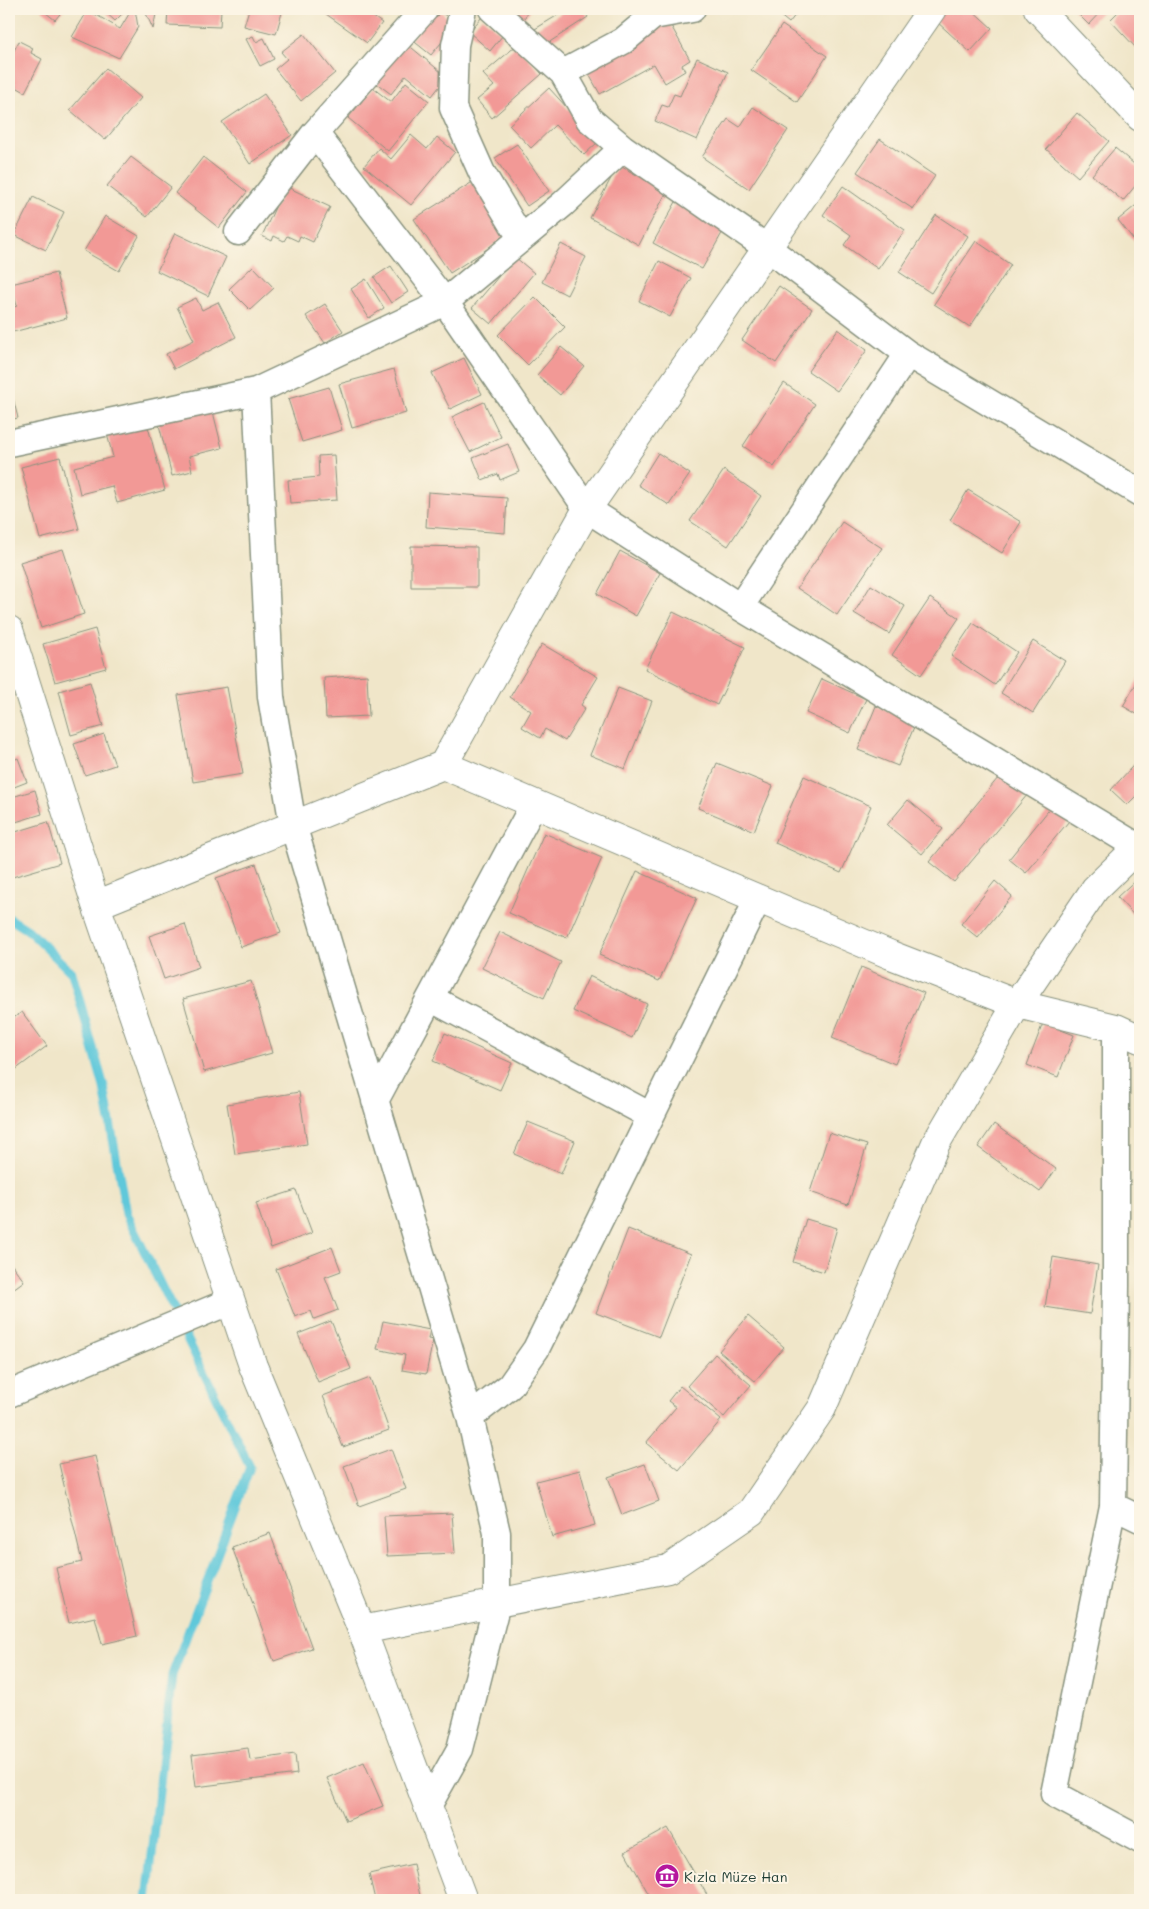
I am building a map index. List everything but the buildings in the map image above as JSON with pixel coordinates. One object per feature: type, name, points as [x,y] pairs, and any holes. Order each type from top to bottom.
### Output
[{"type":"street","points":[[238,232],[315,133],[425,9]]},
{"type":"street","points":[[463,9],[455,45],[453,108],[482,173],[521,238]]},
{"type":"street","points":[[492,9],[563,73],[588,119],[624,148],[769,249],[908,354],[1140,493]]},
{"type":"street","points":[[563,73],[623,41],[652,16],[692,9]]},
{"type":"street","points":[[96,905],[443,765],[587,509],[769,249],[932,9]]},
{"type":"street","points":[[1038,9],[1140,116]]},
{"type":"street","points":[[315,133],[444,302],[587,509],[740,607],[1139,846],[1095,889],[1017,1004],[936,1143],[822,1408],[751,1512],[668,1569],[362,1630]]},
{"type":"street","points":[[9,443],[256,391],[444,302],[564,204],[624,148]]},
{"type":"street","points":[[740,607],[908,354]]},
{"type":"street","points":[[256,391],[271,697],[293,825],[470,1417],[497,1533],[497,1603],[460,1749],[428,1806]]},
{"type":"street","points":[[9,630],[96,905],[253,1366],[362,1630],[464,1900]]},
{"type":"street","points":[[443,765],[891,955],[1017,1004],[1116,1028],[1140,1039]]},
{"type":"street","points":[[375,1101],[534,804]]},
{"type":"street","points":[[470,1417],[510,1386],[536,1349],[758,899]]},
{"type":"street","points":[[430,998],[651,1116]]},
{"type":"street","points":[[1116,1028],[1116,1286],[1113,1506],[1054,1794],[1140,1840]]},
{"type":"street","points":[[9,1394],[231,1301]]},
{"type":"street","points":[[1113,1506],[1140,1519]]},
{"type":"waterway","points":[[9,918],[28,930],[72,973],[104,1087],[126,1214],[250,1467],[172,1675],[147,1900]]},
{"type":"place","name":"Kızla Müze Han","points":[[667,1876]]}]
